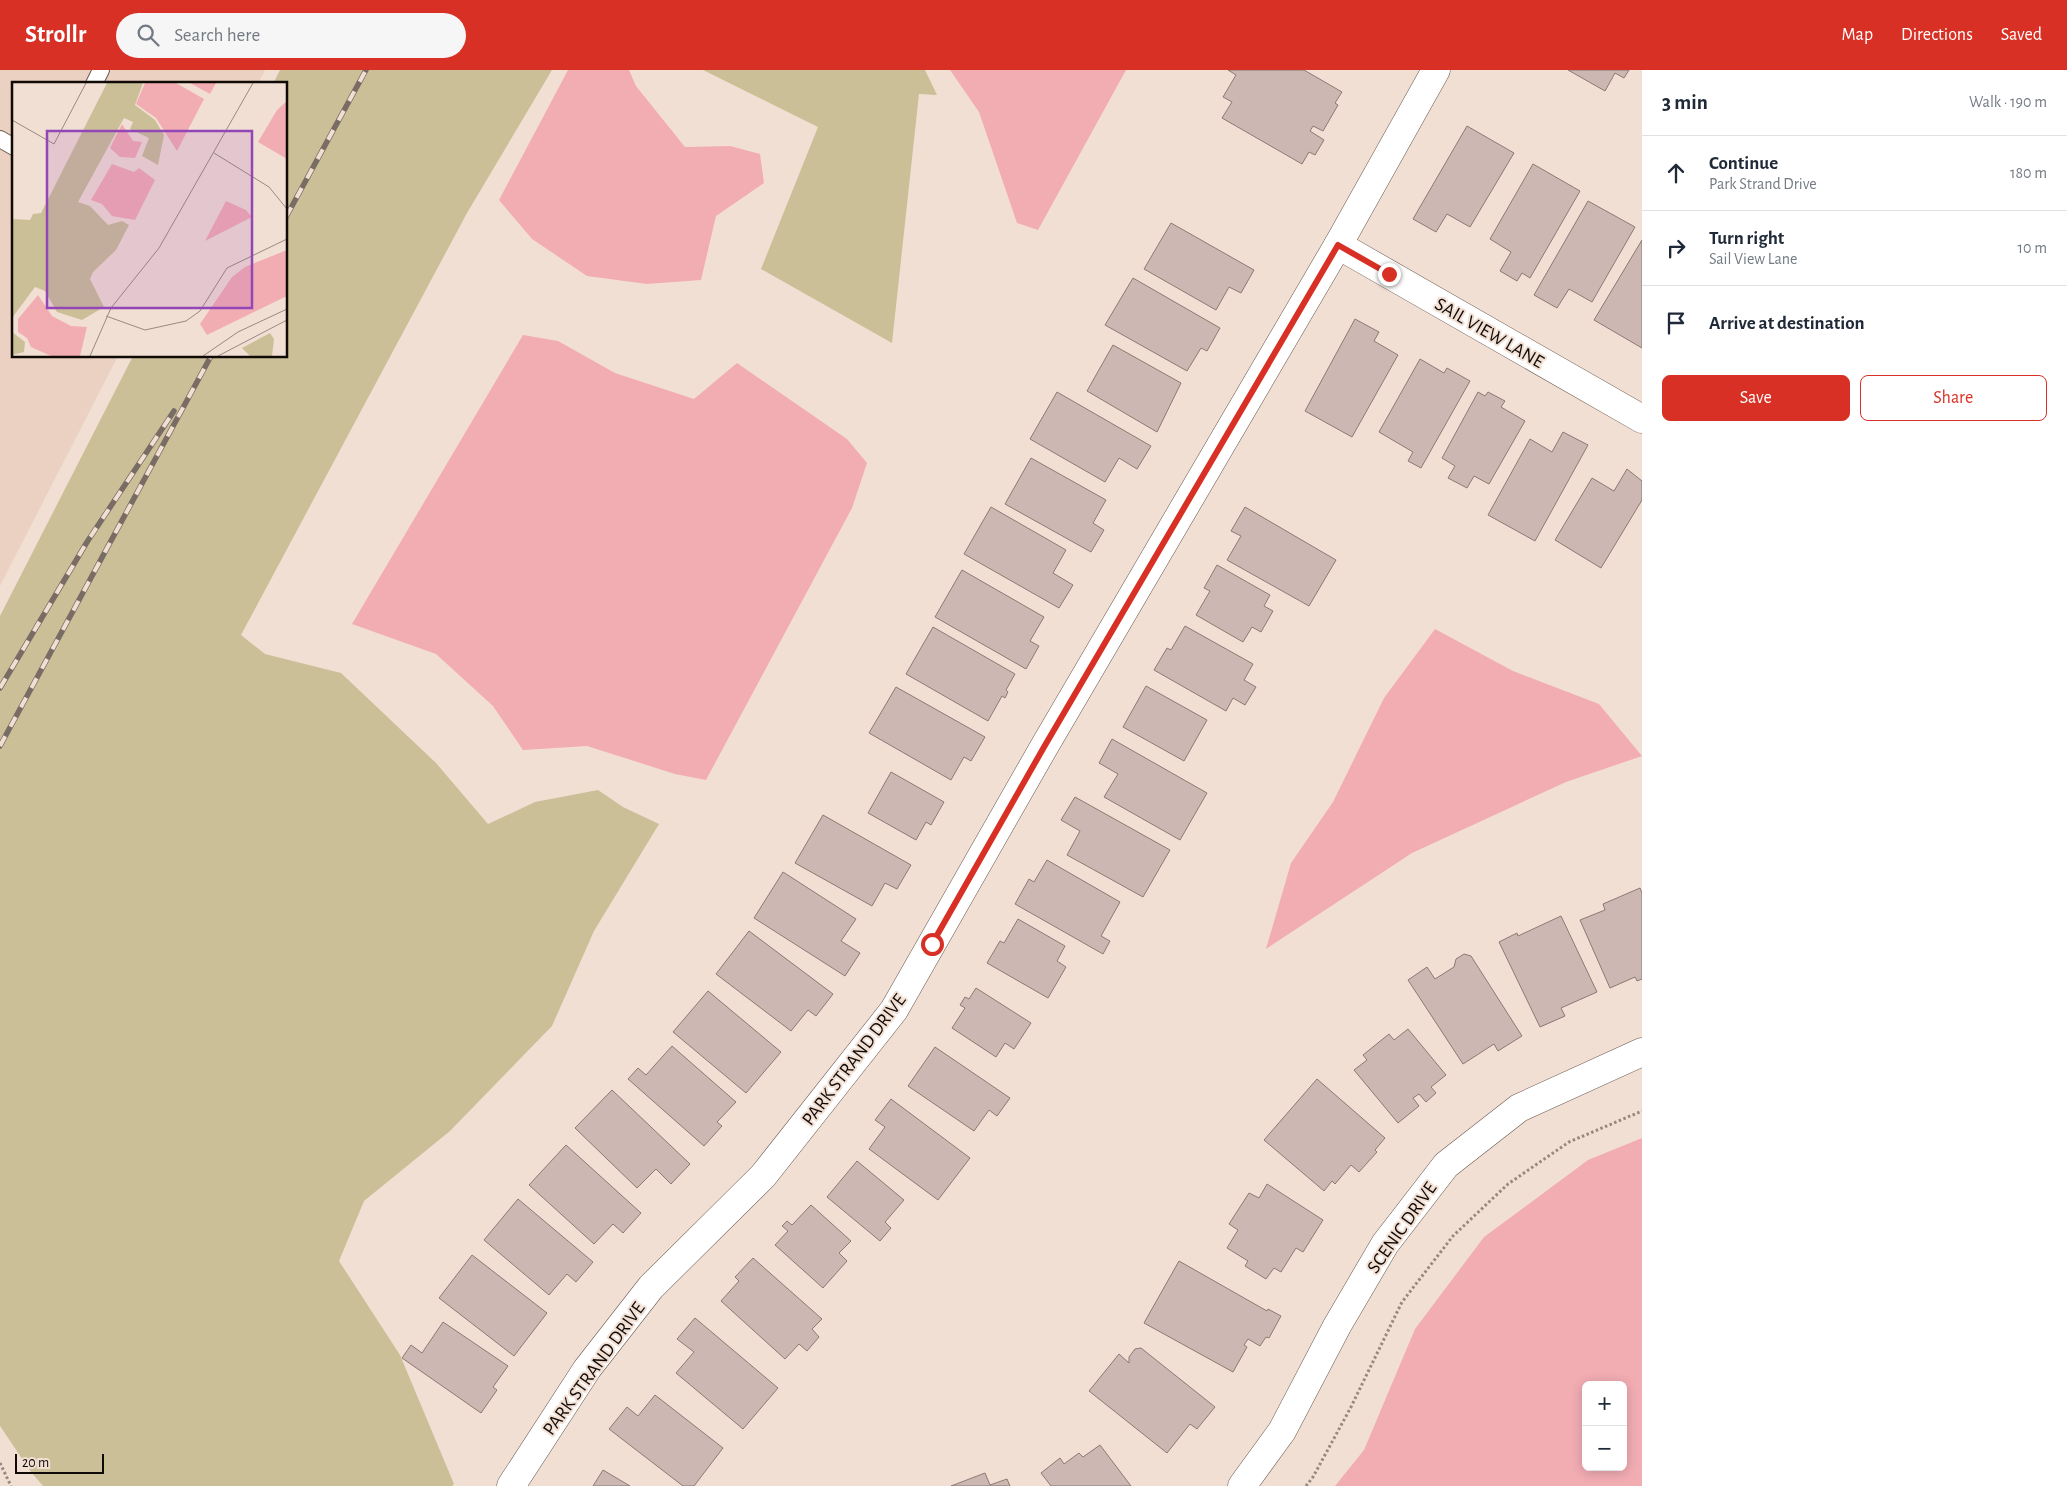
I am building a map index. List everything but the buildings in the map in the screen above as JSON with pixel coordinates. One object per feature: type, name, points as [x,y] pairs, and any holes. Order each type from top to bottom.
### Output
[{"type":"street","name":"PARK STRAND DRIVE","points":[[511,1486],[587,1369],[651,1287],[763,1176],[894,1010],[1039,756],[1338,245],[1436,70]]},
{"type":"street","name":"SAIL VIEW LANE","points":[[1338,245],[1642,419]]},
{"type":"street","name":"SCENIC DRIVE","points":[[1242,1486],[1282,1431],[1338,1326],[1385,1244],[1446,1165],[1519,1108],[1642,1052]]},
{"type":"lane","points":[[95,82],[101,70]]},
{"type":"lane","points":[[0,139],[12,145]]},
{"type":"path","points":[[1306,1486],[1313,1478],[1351,1407],[1402,1302],[1453,1236],[1508,1184],[1570,1142],[1642,1111]]},
{"type":"path","points":[[0,1463],[11,1486]]},
{"type":"shaded area","points":[[0,70],[265,70],[259,82],[12,82],[12,358],[117,358],[0,586]]},
{"type":"shaded area","points":[[280,70],[552,70],[467,213],[241,635],[265,654],[341,673],[436,763],[488,824],[535,802],[598,790],[623,807],[659,824],[594,931],[552,1026],[450,1131],[364,1201],[339,1261],[400,1355],[454,1484],[452,1486],[43,1486],[31,1472],[0,1426],[0,616],[132,358],[288,358],[288,82],[274,82]]},
{"type":"shaded area","points":[[568,70],[629,70],[636,86],[685,147],[730,146],[760,154],[764,183],[716,216],[701,280],[647,284],[587,276],[532,239],[499,200]]},
{"type":"shaded area","points":[[703,70],[925,70],[937,95],[919,94],[892,343],[761,269],[818,127]]},
{"type":"shaded area","points":[[950,70],[1126,70],[1038,230],[1017,223],[979,112]]},
{"type":"shaded area","points":[[523,335],[558,341],[615,373],[694,399],[737,363],[847,439],[867,463],[852,508],[706,780],[675,774],[587,746],[523,750],[493,706],[436,654],[352,624]]},
{"type":"shaded area","points":[[1435,629],[1513,671],[1599,704],[1642,756],[1566,782],[1412,853],[1266,949],[1291,863],[1333,802],[1384,698]]},
{"type":"shaded area","points":[[1642,1138],[1642,1486],[1335,1486],[1364,1450],[1415,1329],[1484,1237],[1588,1160]]},
{"type":"railway","points":[[288,213],[366,70]]},
{"type":"railway","points":[[0,746],[210,358]]},
{"type":"railway","points":[[0,688],[87,542],[174,411]]},
{"type":"route","points":[[932,944],[1044,747],[1338,245],[1389,274]]}]
